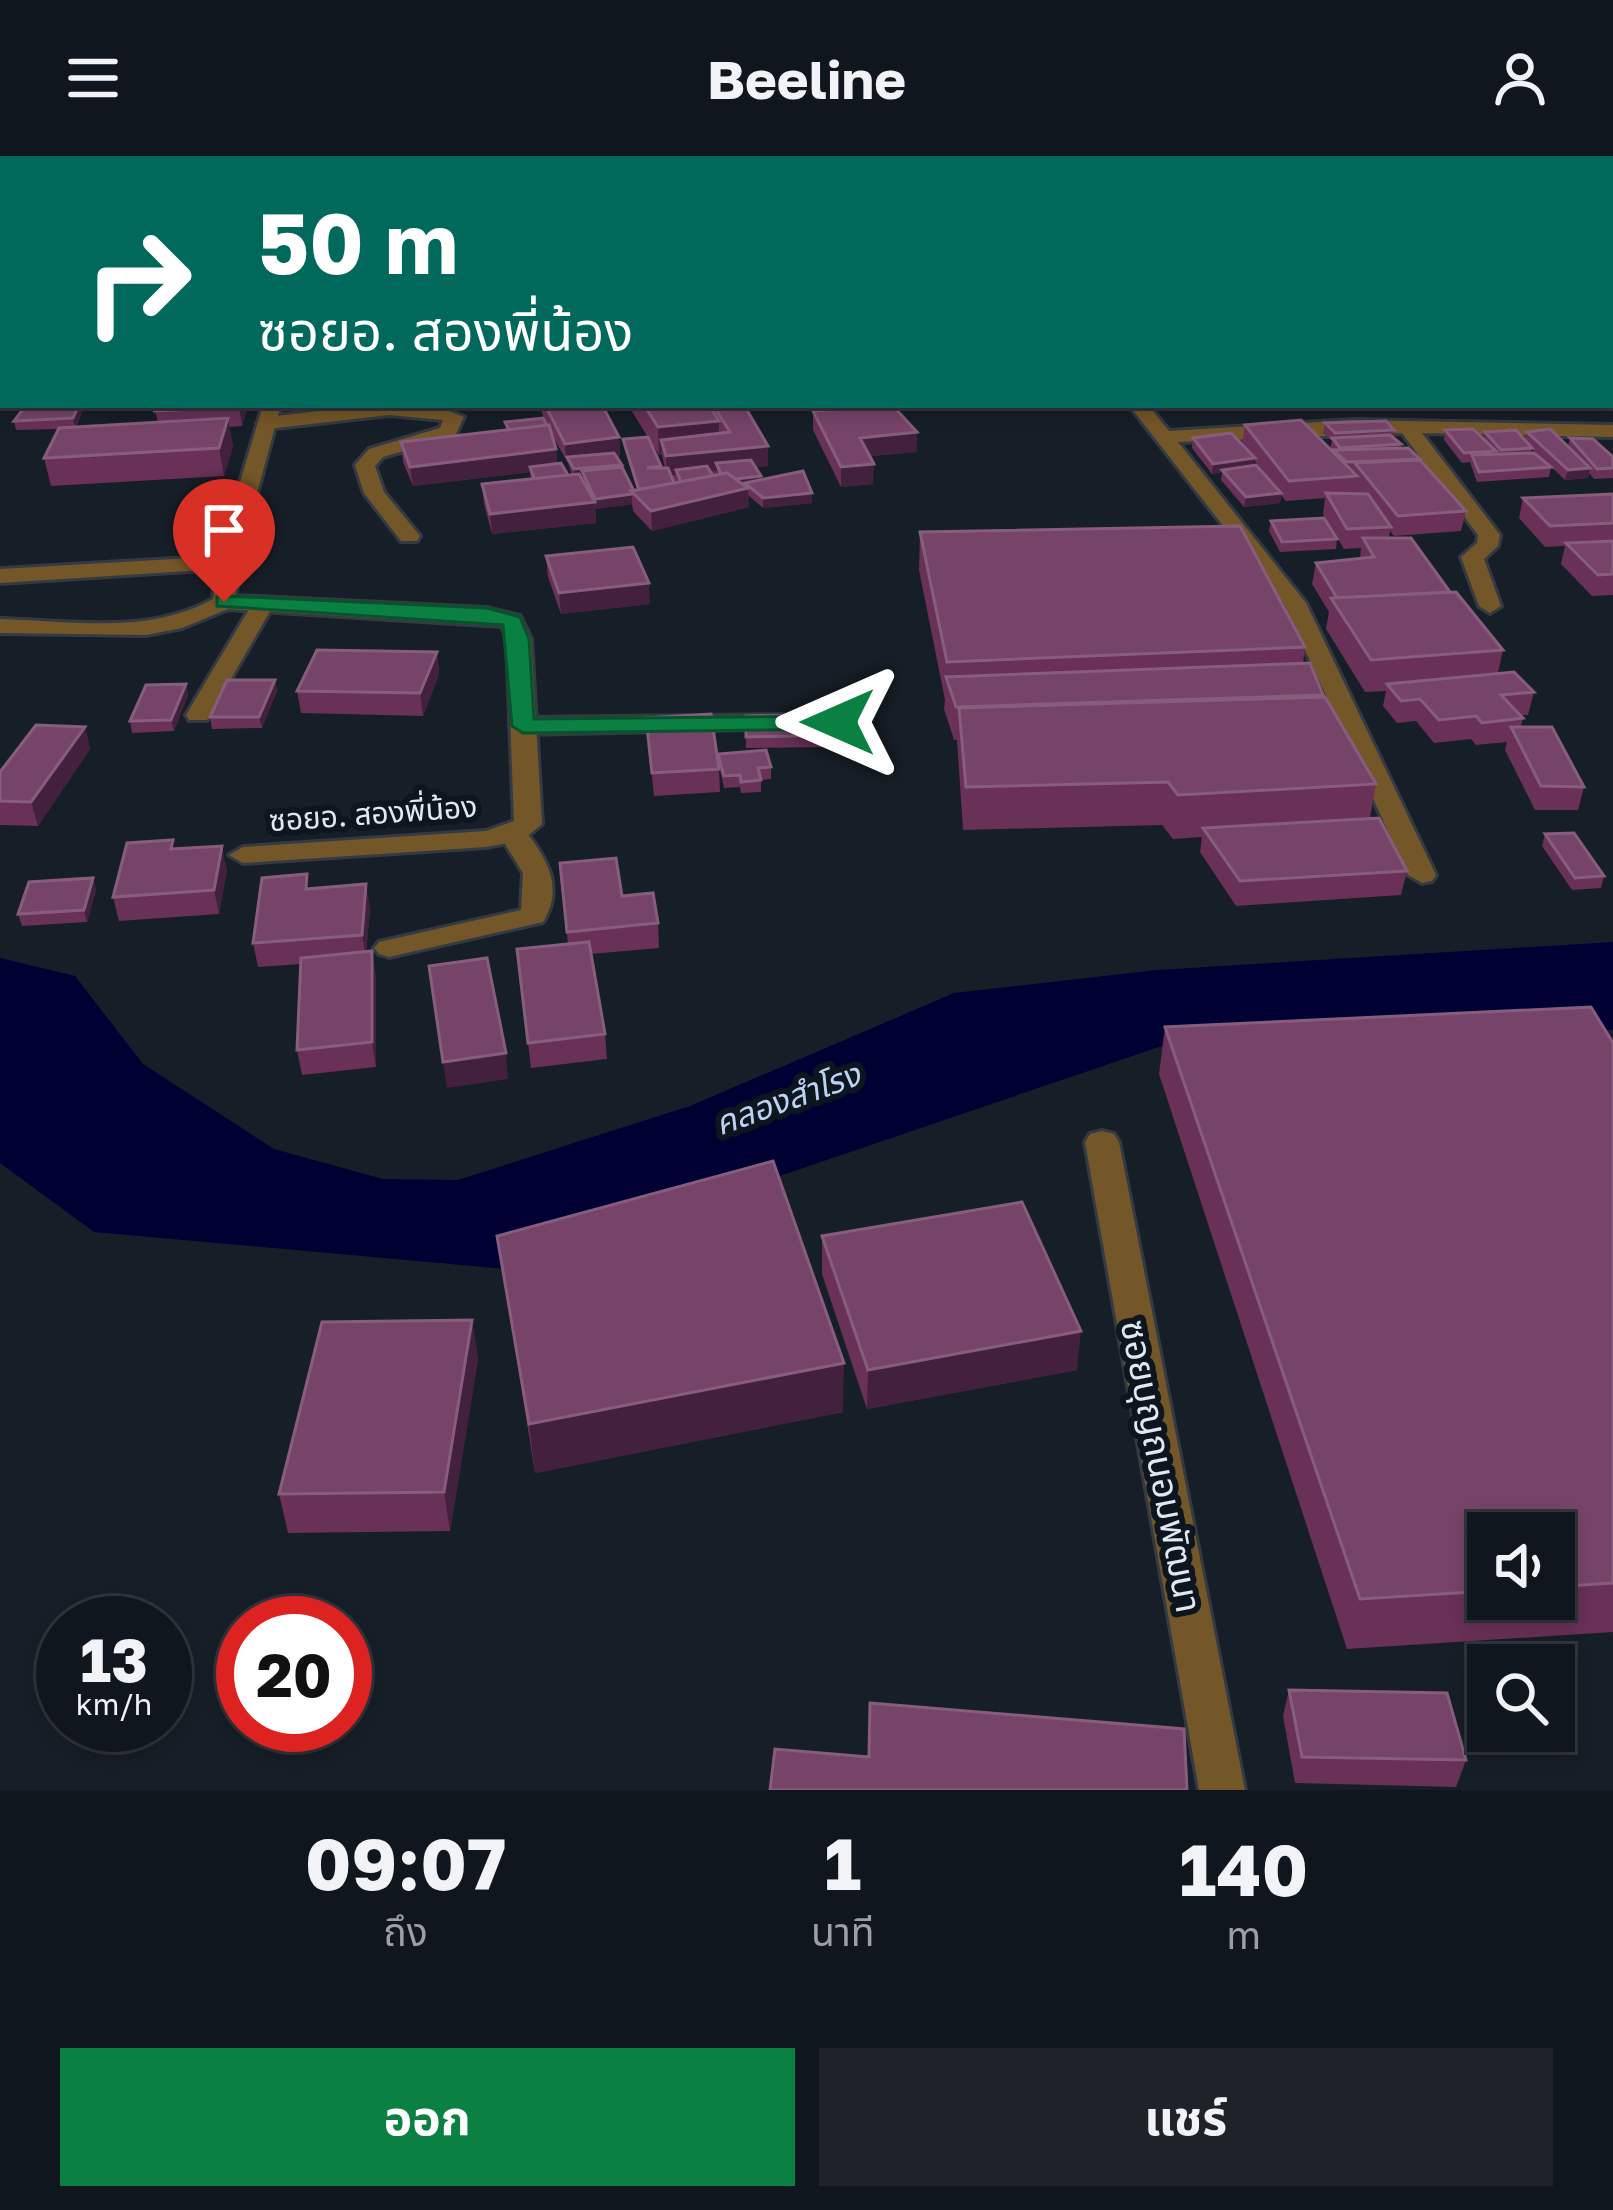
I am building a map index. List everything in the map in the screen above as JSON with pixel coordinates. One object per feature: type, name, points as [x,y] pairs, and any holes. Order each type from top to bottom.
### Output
[{"type":"street","points":[[1141,408],[1295,603],[1422,875]]},
{"type":"street","points":[[0,626],[167,626],[203,617],[224,602],[227,563],[270,414],[441,411],[454,417],[448,432],[376,453],[365,465],[374,494],[409,536]]},
{"type":"street","points":[[1168,437],[1353,426],[1605,431],[1613,446]]},
{"type":"street","points":[[1409,429],[1489,535],[1486,546],[1472,557],[1490,606]]},
{"type":"street","points":[[0,576],[227,563]]},
{"type":"street","name":"ซอยอ. สองพี่น้อง","points":[[224,602],[487,615],[512,621],[519,639],[528,824],[513,834],[243,855]]},
{"type":"street","points":[[198,715],[262,606]]},
{"type":"street","points":[[523,726],[815,723]]},
{"type":"street","points":[[389,948],[533,916],[541,902],[540,884],[532,857],[513,834]]},
{"type":"street","name":"ซอยบุญถนอมพัฒนา","points":[[1102,1142],[1222,1790]]},
{"type":"water","name":"คลองสำโรง","points":[[1613,942],[1613,1030],[1197,1034],[506,1269],[94,1232],[0,1163],[0,958],[75,976],[143,1064],[274,1149],[383,1179],[458,1180],[690,1106],[954,993],[1157,970]]},
{"type":"building","points":[[24,408],[78,408],[73,418],[14,421]]},
{"type":"building","points":[[156,408],[218,408],[155,411]]},
{"type":"building","points":[[547,408],[604,408],[619,437],[565,444]]},
{"type":"building","points":[[646,408],[711,408],[719,421],[658,427]]},
{"type":"building","points":[[715,408],[746,408],[768,446],[666,456],[661,440],[730,432]]},
{"type":"building","points":[[895,408],[917,432],[860,438],[874,464],[841,467],[813,411]]},
{"type":"building","points":[[228,418],[219,448],[44,458],[59,428]]},
{"type":"building","points":[[543,418],[547,426],[509,430],[505,422]]},
{"type":"building","points":[[1301,420],[1357,476],[1289,481],[1245,425]]},
{"type":"building","points":[[1386,421],[1394,430],[1335,433],[1325,423]]},
{"type":"building","points":[[549,425],[556,449],[410,467],[401,442]]},
{"type":"building","points":[[1473,429],[1496,451],[1464,453],[1445,430]]},
{"type":"building","points":[[1550,429],[1590,468],[1568,470],[1527,432]]},
{"type":"building","points":[[1516,430],[1532,448],[1501,450],[1485,432]]},
{"type":"building","points":[[1231,433],[1255,458],[1213,464],[1193,438]]},
{"type":"building","points":[[1390,435],[1401,444],[1340,448],[1332,438]]},
{"type":"building","points":[[648,437],[661,466],[647,468],[668,468],[674,483],[639,490],[623,439]]},
{"type":"building","points":[[1570,438],[1593,439],[1613,457],[1613,468],[1597,469]]},
{"type":"building","points":[[1408,448],[1420,459],[1346,462],[1334,450]]},
{"type":"building","points":[[614,453],[622,465],[574,469],[567,457]]},
{"type":"building","points":[[1534,453],[1551,467],[1479,472],[1472,455]]},
{"type":"building","points":[[751,460],[761,476],[736,479],[721,474],[716,463]]},
{"type":"building","points":[[1420,460],[1466,511],[1398,516],[1355,463]]},
{"type":"building","points":[[561,463],[568,475],[534,479],[530,467]]},
{"type":"building","points":[[1256,465],[1281,493],[1246,497],[1222,470]]},
{"type":"building","points":[[707,466],[713,476],[681,482],[676,470]]},
{"type":"building","points":[[622,467],[632,494],[595,499],[582,471]]},
{"type":"building","points":[[803,471],[812,493],[763,498],[745,483]]},
{"type":"building","points":[[727,473],[748,488],[651,511],[631,491]]},
{"type":"building","points":[[579,474],[595,502],[490,514],[482,484]]},
{"type":"building","points":[[1326,493],[1368,494],[1391,527],[1347,529]]},
{"type":"building","points":[[1613,494],[1613,523],[1550,526],[1523,498]]},
{"type":"building","points":[[1324,518],[1337,539],[1282,542],[1271,521]]},
{"type":"building","points":[[1240,526],[1305,647],[947,662],[920,532]]},
{"type":"building","points":[[1363,538],[1411,538],[1450,592],[1337,598],[1316,563],[1374,557]]},
{"type":"building","points":[[1613,541],[1613,574],[1598,575],[1566,543]]},
{"type":"building","points":[[633,547],[649,583],[559,593],[546,556]]},
{"type":"building","points":[[1456,592],[1503,650],[1371,660],[1331,598]]},
{"type":"building","points":[[317,650],[437,652],[420,693],[297,691]]},
{"type":"building","points":[[1310,663],[1323,695],[956,707],[946,677]]},
{"type":"building","points":[[1514,672],[1534,692],[1501,695],[1523,718],[1482,723],[1476,716],[1439,720],[1420,699],[1401,701],[1387,684]]},
{"type":"building","points":[[227,680],[275,680],[259,717],[210,717]]},
{"type":"building","points":[[186,684],[171,720],[130,721],[146,685]]},
{"type":"building","points":[[1325,697],[1376,784],[1178,795],[1168,782],[966,787],[959,708]]},
{"type":"building","points":[[711,714],[719,769],[652,773],[646,718]]},
{"type":"building","points":[[840,714],[841,735],[746,737],[746,716]]},
{"type":"building","points":[[36,725],[85,727],[31,802],[0,801],[0,772]]},
{"type":"building","points":[[1511,727],[1552,727],[1584,787],[1541,786]]},
{"type":"building","points":[[766,750],[771,767],[758,768],[761,780],[741,782],[740,775],[724,776],[718,754]]},
{"type":"building","points":[[1379,818],[1407,871],[1240,881],[1203,828]]},
{"type":"building","points":[[1574,833],[1604,876],[1575,878],[1545,834]]},
{"type":"building","points":[[173,840],[171,849],[222,846],[214,890],[113,897],[127,843]]},
{"type":"building","points":[[616,858],[622,896],[653,893],[658,923],[567,932],[560,863]]},
{"type":"building","points":[[307,874],[306,889],[366,884],[362,935],[253,943],[262,878]]},
{"type":"building","points":[[93,878],[84,910],[18,914],[29,882]]},
{"type":"building","points":[[589,942],[605,1034],[528,1043],[517,949]]},
{"type":"building","points":[[372,951],[372,1042],[297,1050],[301,958]]},
{"type":"building","points":[[487,958],[506,1053],[443,1062],[429,966]]},
{"type":"building","points":[[1591,1007],[1613,1043],[1613,1583],[1575,1586],[1575,1512],[1467,1512],[1467,1592],[1360,1599],[1165,1027]]},
{"type":"building","points":[[773,1161],[844,1363],[529,1424],[497,1236]]},
{"type":"building","points":[[1022,1202],[1081,1331],[868,1370],[822,1236]]},
{"type":"building","points":[[472,1320],[444,1492],[279,1494],[322,1322]]},
{"type":"building","points":[[1289,1690],[1447,1693],[1466,1760],[1302,1757]]},
{"type":"building","points":[[870,1703],[1184,1729],[1187,1790],[770,1790],[775,1749],[869,1757]]},
{"type":"route","points":[[224,602],[487,615],[512,621],[519,639],[523,726],[838,722]]}]
